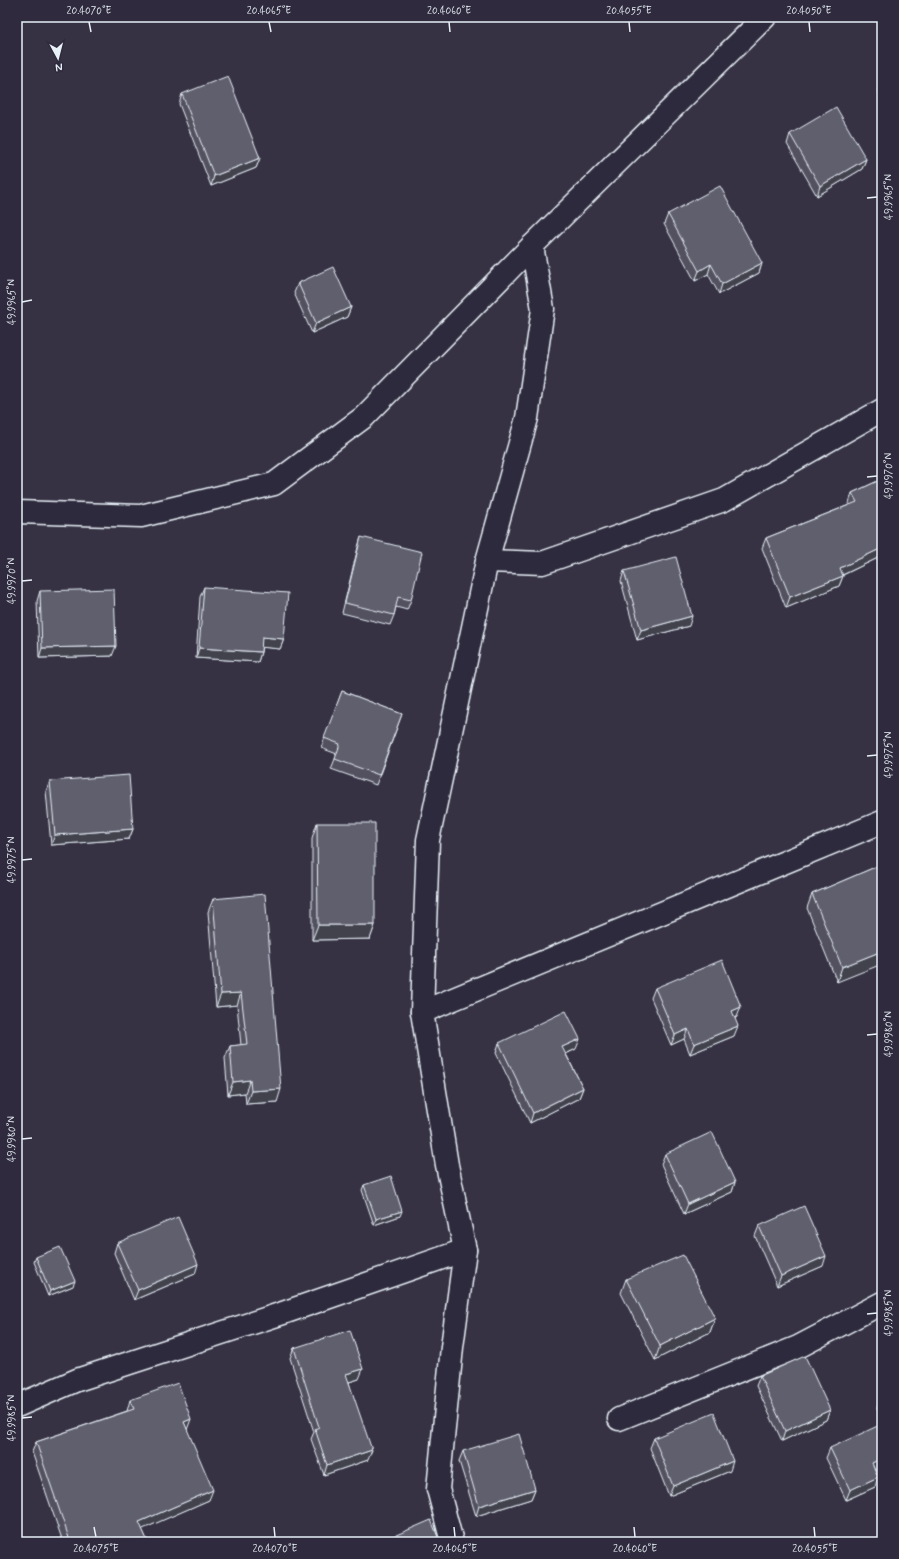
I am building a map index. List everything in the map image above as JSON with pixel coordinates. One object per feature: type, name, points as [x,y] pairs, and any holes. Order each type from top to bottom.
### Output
[{"type":"street","points":[[17,512],[142,516],[274,484],[364,417],[532,246],[765,17]]},
{"type":"street","points":[[452,1542],[438,1489],[452,1347],[465,1250],[447,1165],[422,1012],[428,840],[487,561],[527,418],[543,309],[532,246]]},
{"type":"street","points":[[487,561],[542,563],[724,500],[882,410]]},
{"type":"street","points":[[422,1012],[882,822]]},
{"type":"street","points":[[17,1406],[77,1380],[283,1313],[465,1250]]},
{"type":"street","points":[[619,1419],[798,1347],[882,1303]]},
{"type":"building","points":[[228,76],[260,158],[214,176],[182,94]]},
{"type":"building","points":[[836,107],[866,159],[820,186],[790,134]]},
{"type":"building","points":[[720,186],[762,263],[722,284],[711,264],[699,271],[668,214]]},
{"type":"building","points":[[333,267],[351,307],[316,323],[298,283]]},
{"type":"building","points":[[882,479],[882,548],[840,568],[843,576],[790,597],[766,538],[857,502],[852,493]]},
{"type":"building","points":[[361,537],[422,552],[411,600],[398,597],[394,615],[345,603]]},
{"type":"building","points":[[676,557],[692,616],[641,630],[624,571]]},
{"type":"building","points":[[204,587],[288,593],[284,639],[262,637],[261,652],[199,648]]},
{"type":"building","points":[[114,589],[116,646],[42,648],[40,591]]},
{"type":"building","points":[[342,691],[402,714],[379,775],[335,759],[340,744],[324,738]]},
{"type":"building","points":[[129,775],[133,829],[55,835],[50,781]]},
{"type":"building","points":[[317,823],[375,823],[375,925],[318,925]]},
{"type":"building","points":[[880,865],[882,869],[882,951],[842,967],[812,894]]},
{"type":"building","points":[[265,894],[281,1089],[251,1091],[250,1080],[233,1082],[230,1046],[247,1044],[241,993],[221,994],[213,899]]},
{"type":"building","points":[[722,960],[741,1007],[732,1011],[738,1026],[694,1044],[688,1029],[675,1035],[655,988]]},
{"type":"building","points":[[566,1011],[580,1039],[562,1047],[583,1088],[533,1113],[499,1043]]},
{"type":"building","points":[[712,1132],[735,1182],[688,1204],[665,1154]]},
{"type":"building","points":[[391,1176],[402,1211],[376,1219],[364,1185]]},
{"type":"building","points":[[804,1206],[826,1256],[781,1276],[759,1226]]},
{"type":"building","points":[[178,1217],[198,1264],[138,1290],[117,1243]]},
{"type":"building","points":[[60,1247],[75,1281],[50,1291],[36,1257]]},
{"type":"building","points":[[683,1255],[715,1318],[660,1346],[626,1279]]},
{"type":"building","points":[[350,1330],[363,1369],[346,1374],[372,1450],[327,1465],[315,1429],[319,1427],[294,1348]]},
{"type":"building","points":[[805,1356],[830,1410],[785,1431],[760,1376]]},
{"type":"building","points":[[178,1383],[191,1419],[184,1422],[213,1490],[139,1522],[148,1542],[69,1542],[67,1539],[69,1538],[36,1442],[134,1409],[130,1400]]},
{"type":"building","points":[[714,1413],[733,1461],[673,1486],[654,1438]]},
{"type":"building","points":[[882,1424],[882,1458],[872,1463],[878,1477],[850,1490],[830,1448]]},
{"type":"building","points":[[519,1434],[535,1489],[479,1506],[463,1451]]},
{"type":"building","points":[[431,1520],[440,1542],[380,1542]]}]
